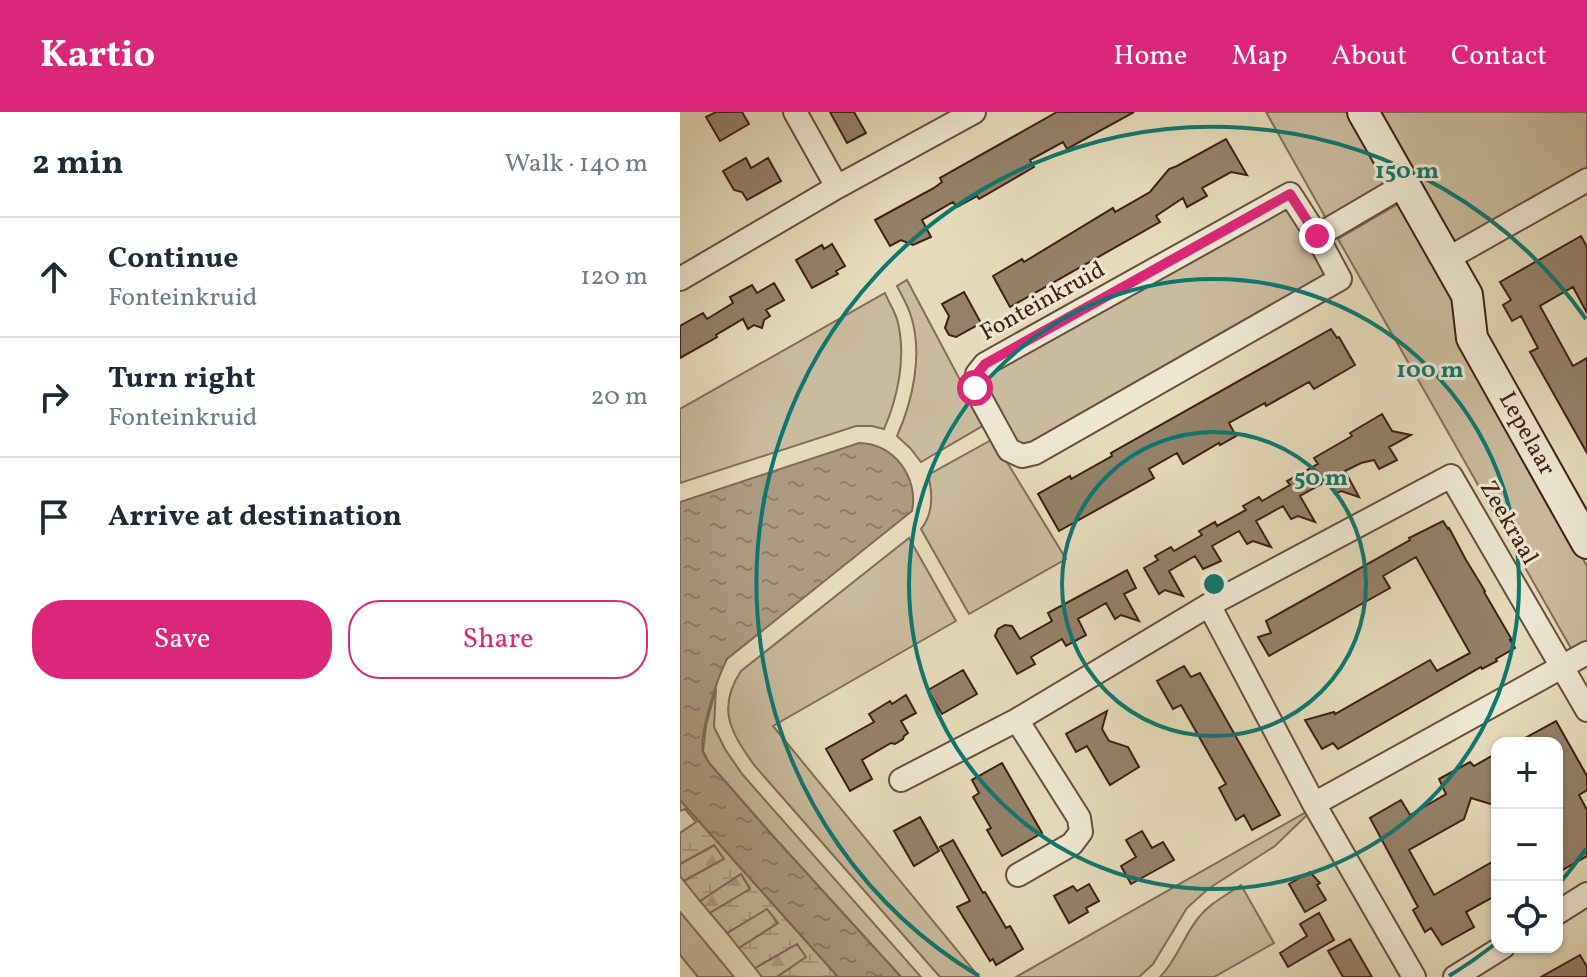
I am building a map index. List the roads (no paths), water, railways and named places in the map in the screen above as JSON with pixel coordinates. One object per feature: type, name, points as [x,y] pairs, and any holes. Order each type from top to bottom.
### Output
[{"type":"street","points":[[795,112],[837,187]]},
{"type":"street","points":[[680,279],[837,187],[974,112]]},
{"type":"street","name":"Lepelaar","points":[[1363,112],[1467,295],[1472,338],[1587,543]]},
{"type":"street","points":[[1447,259],[1587,180]]},
{"type":"street","points":[[1317,236],[1404,185]]},
{"type":"street","name":"Fonteinkruid","points":[[1290,194],[1317,236],[1340,279],[1035,453],[1022,456],[1009,450],[975,388],[977,374],[985,364],[1290,194]]},
{"type":"street","name":"Zeekraal","points":[[901,780],[1017,720],[1209,605],[1451,476],[1587,710]]},
{"type":"street","points":[[1209,605],[1314,804],[1414,977]]},
{"type":"street","points":[[1314,804],[1587,653]]},
{"type":"street","points":[[1017,720],[1079,818],[1081,832],[1072,844],[1018,875]]},
{"type":"street","points":[[1563,909],[1587,894]]},
{"type":"street","points":[[1455,977],[1493,953]]},
{"type":"water","points":[[859,443],[883,449],[901,465],[912,486],[912,511],[727,659],[706,719],[703,752],[709,763],[772,835],[901,977],[838,977],[680,800],[680,502]]}]
